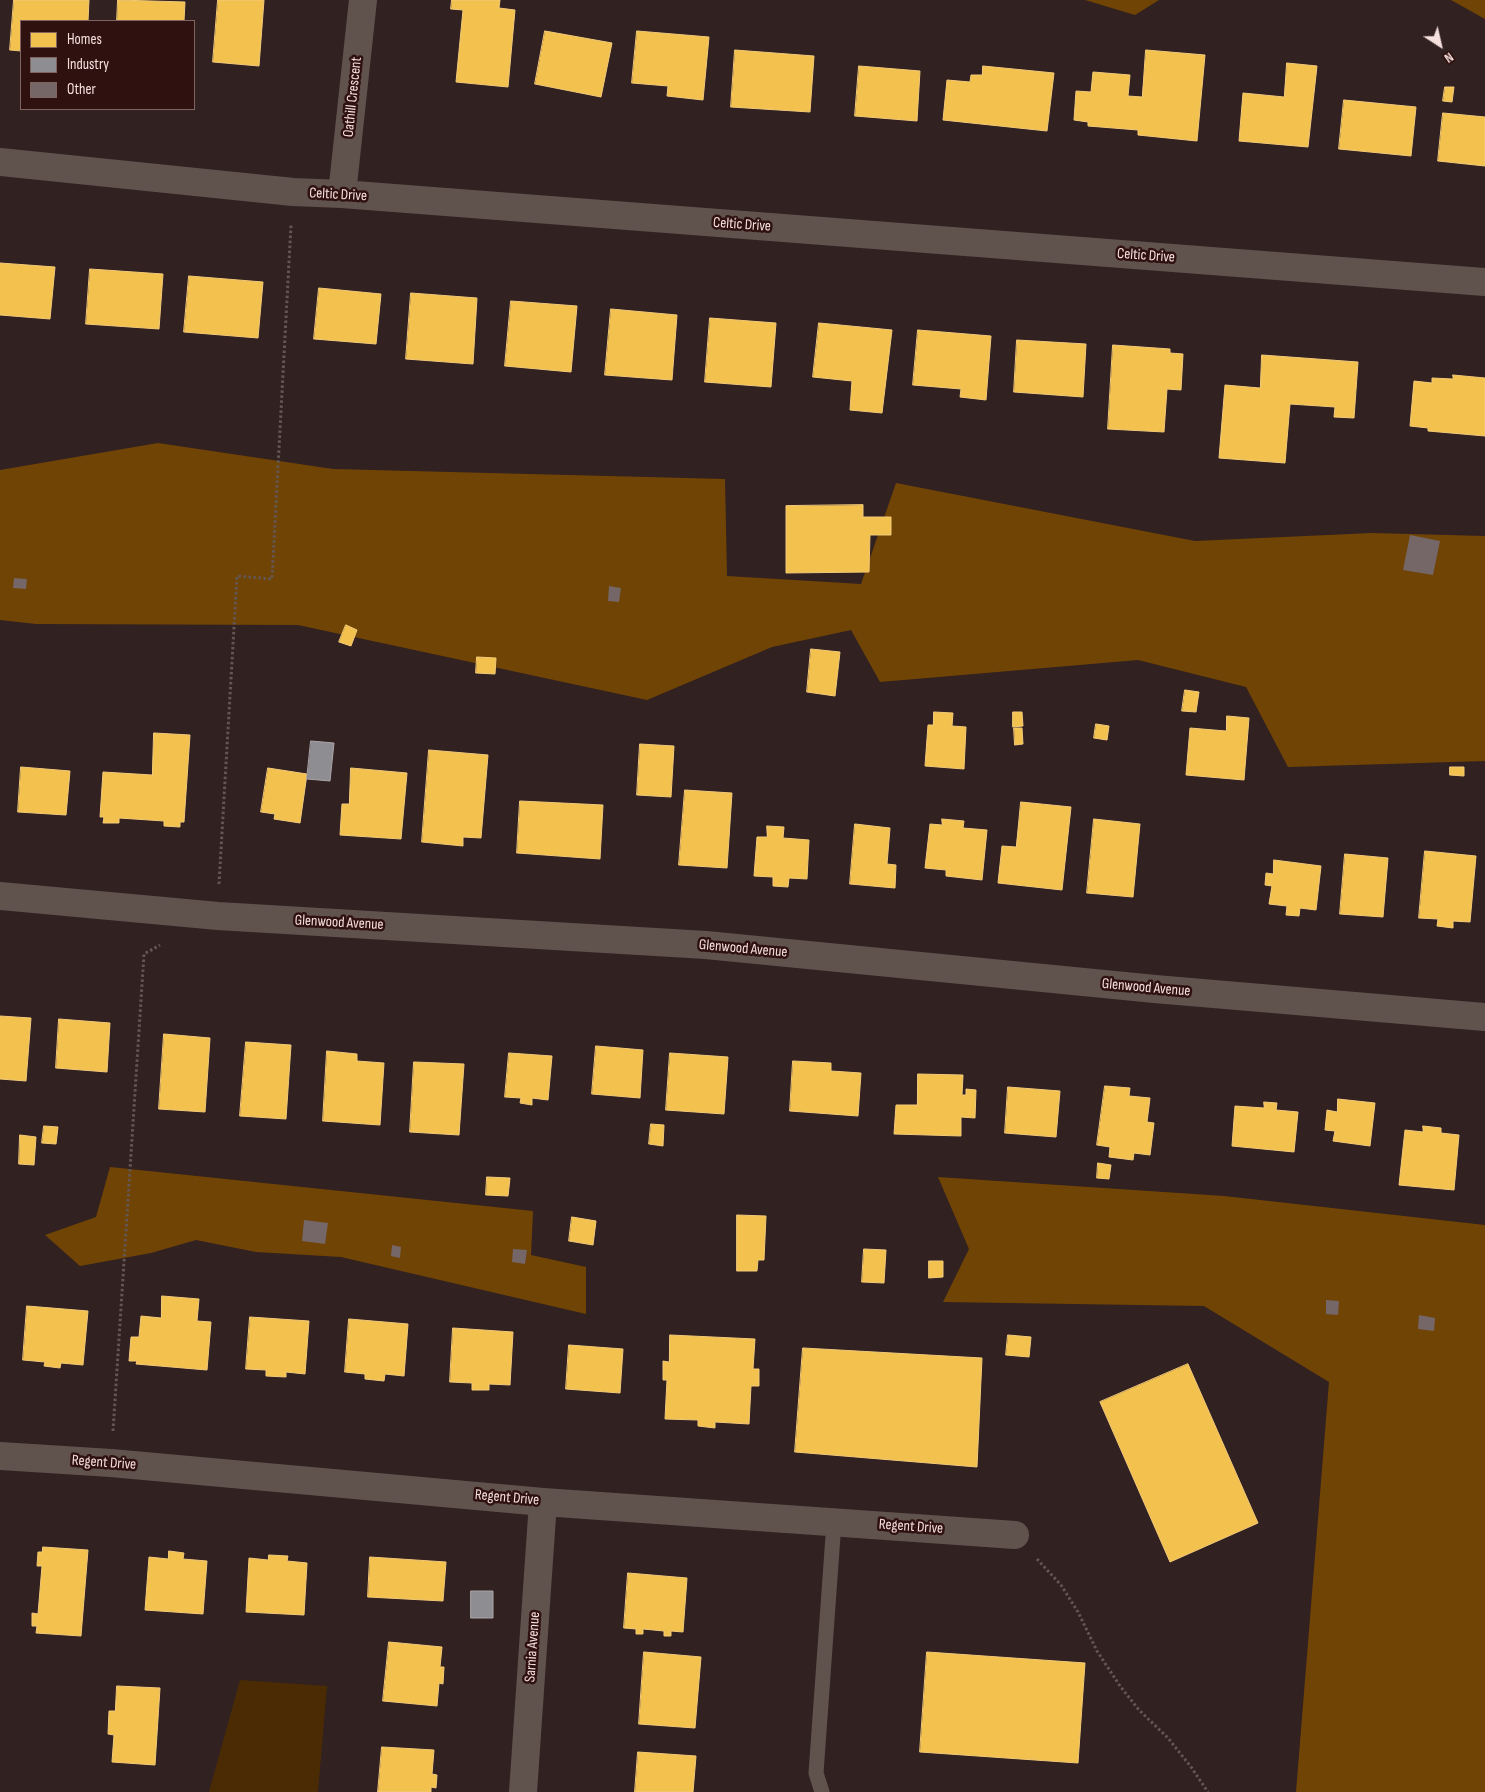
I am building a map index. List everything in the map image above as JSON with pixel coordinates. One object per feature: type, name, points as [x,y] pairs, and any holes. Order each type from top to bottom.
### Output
[{"type":"street","name":"Oathill Crescent","points":[[342,194],[363,0]]},
{"type":"street","name":"Celtic Drive","points":[[0,162],[293,192],[342,194],[1485,282]]},
{"type":"street","name":"Glenwood Avenue","points":[[0,896],[218,916],[706,945],[1155,989],[1485,1017]]},
{"type":"street","name":"Regent Drive","points":[[0,1456],[111,1463],[543,1502],[1015,1535]]},
{"type":"street","name":"Sarnia Avenue","points":[[523,1792],[543,1502]]},
{"type":"lane","points":[[822,1792],[816,1773],[834,1522]]},
{"type":"path","points":[[218,916],[237,576],[272,579],[293,192]]},
{"type":"path","points":[[111,1463],[144,954],[160,945]]},
{"type":"path","points":[[1015,1535],[1061,1586],[1078,1612],[1097,1651],[1120,1686],[1139,1710],[1168,1738],[1192,1767],[1208,1792]]},
{"type":"shaded area","points":[[1085,0],[1159,0],[1135,15]]},
{"type":"shaded area","points":[[1451,0],[1485,0],[1485,19]]},
{"type":"shaded area","points":[[158,443],[333,469],[725,479],[727,576],[861,584],[896,483],[1195,541],[1372,533],[1485,536],[1485,761],[1288,767],[1246,687],[1138,660],[880,682],[851,630],[772,647],[647,700],[298,625],[36,624],[0,620],[0,470]]},
{"type":"shaded area","points":[[110,1167],[533,1211],[531,1255],[586,1267],[586,1314],[341,1257],[256,1252],[196,1240],[151,1253],[80,1266],[45,1235],[96,1217]]},
{"type":"shaded area","points":[[938,1177],[1224,1196],[1485,1225],[1485,1792],[1296,1792],[1329,1382],[1204,1306],[943,1302],[969,1249]]},
{"type":"shaded area","points":[[240,1680],[327,1686],[318,1792],[209,1792]]},
{"type":"building: Homes","points":[[14,0],[89,0],[88,20],[20,20],[20,51],[10,50]]},
{"type":"building: Homes","points":[[118,0],[185,2],[184,20],[117,20]]},
{"type":"building: Homes","points":[[218,0],[264,0],[259,66],[213,62]]},
{"type":"building: Homes","points":[[452,0],[500,0],[499,8],[515,10],[508,87],[456,82],[463,10],[451,9]]},
{"type":"building: Homes","points":[[545,31],[612,43],[601,97],[535,84]]},
{"type":"building: Homes","points":[[637,31],[709,37],[703,100],[667,96],[668,86],[632,83]]},
{"type":"building: Homes","points":[[735,50],[814,56],[810,112],[731,107]]},
{"type":"building: Homes","points":[[1146,50],[1205,55],[1197,141],[1138,135],[1138,130],[1088,126],[1088,122],[1074,120],[1076,91],[1091,92],[1093,72],[1130,75],[1128,96],[1142,97]]},
{"type":"building: Homes","points":[[1287,63],[1317,66],[1308,147],[1239,141],[1243,93],[1284,97]]},
{"type":"building: Homes","points":[[859,66],[920,71],[917,121],[855,116]]},
{"type":"building: Homes","points":[[983,66],[1054,73],[1047,131],[943,120],[947,80],[970,82],[971,75],[982,75]]},
{"type":"building: Homes","points":[[1445,87],[1454,87],[1452,102],[1443,101]]},
{"type":"building: Homes","points":[[1344,100],[1416,107],[1411,156],[1339,149]]},
{"type":"building: Homes","points":[[1443,113],[1485,117],[1485,166],[1438,161]]},
{"type":"building: Homes","points":[[0,263],[55,267],[50,319],[0,315]]},
{"type":"building: Homes","points":[[90,269],[163,274],[159,329],[86,324]]},
{"type":"building: Homes","points":[[189,276],[263,282],[258,338],[184,332]]},
{"type":"building: Homes","points":[[319,288],[381,294],[376,344],[314,339]]},
{"type":"building: Homes","points":[[411,293],[477,298],[473,364],[406,359]]},
{"type":"building: Homes","points":[[511,301],[577,306],[571,372],[505,366]]},
{"type":"building: Homes","points":[[611,309],[677,315],[672,380],[605,375]]},
{"type":"building: Homes","points":[[710,318],[776,323],[771,387],[705,382]]},
{"type":"building: Homes","points":[[819,323],[892,330],[882,413],[850,410],[852,381],[813,377]]},
{"type":"building: Homes","points":[[918,330],[991,336],[986,400],[960,397],[961,389],[913,385]]},
{"type":"building: Homes","points":[[1017,340],[1086,344],[1083,397],[1014,392]]},
{"type":"building: Homes","points":[[1113,345],[1170,349],[1170,353],[1183,354],[1181,390],[1167,389],[1164,432],[1108,429]]},
{"type":"building: Homes","points":[[1262,355],[1358,362],[1354,418],[1334,417],[1335,407],[1290,404],[1285,463],[1219,458],[1225,385],[1260,388]]},
{"type":"building: Homes","points":[[1453,375],[1485,378],[1485,436],[1428,431],[1428,428],[1410,426],[1414,381],[1432,383],[1432,378],[1453,379]]},
{"type":"building: Homes","points":[[863,505],[863,517],[891,517],[891,535],[870,535],[869,572],[786,573],[786,506]]},
{"type":"building: Homes","points":[[346,625],[357,630],[351,646],[339,642]]},
{"type":"building: Homes","points":[[811,649],[840,652],[835,696],[807,692]]},
{"type":"building: Homes","points":[[477,657],[496,658],[495,674],[476,673]]},
{"type":"building: Homes","points":[[1185,690],[1199,692],[1196,712],[1182,711]]},
{"type":"building: Homes","points":[[934,712],[953,713],[952,726],[966,727],[964,769],[925,766],[928,725],[933,725]]},
{"type":"building: Homes","points":[[1013,712],[1022,712],[1023,726],[1013,727]]},
{"type":"building: Homes","points":[[1227,716],[1249,718],[1244,780],[1186,775],[1190,728],[1226,731]]},
{"type":"building: Homes","points":[[1096,724],[1109,726],[1107,740],[1094,738]]},
{"type":"building: Homes","points":[[1014,728],[1022,728],[1023,744],[1015,745]]},
{"type":"building: Homes","points":[[154,733],[190,735],[184,822],[180,822],[180,827],[164,826],[164,821],[119,818],[119,823],[103,823],[104,817],[100,817],[103,772],[152,775]]},
{"type":"building: Homes","points":[[640,744],[674,746],[671,797],[637,795]]},
{"type":"building: Homes","points":[[429,750],[488,755],[481,838],[463,837],[463,846],[422,842]]},
{"type":"building: Homes","points":[[21,767],[70,771],[66,815],[18,812]]},
{"type":"building: Homes","points":[[1450,767],[1464,767],[1464,776],[1450,775]]},
{"type":"building: Homes","points":[[268,768],[307,774],[300,823],[274,819],[275,814],[261,812]]},
{"type":"building: Homes","points":[[351,768],[407,773],[401,839],[340,835],[342,804],[349,804]]},
{"type":"building: Homes","points":[[685,790],[732,793],[727,868],[679,865]]},
{"type":"building: Homes","points":[[520,801],[603,805],[600,859],[517,853]]},
{"type":"building: Homes","points":[[1021,802],[1071,807],[1062,890],[998,883],[1002,846],[1016,847]]},
{"type":"building: Homes","points":[[942,819],[964,821],[963,828],[987,830],[982,880],[946,876],[946,870],[925,868],[930,824],[942,825]]},
{"type":"building: Homes","points":[[1094,819],[1140,824],[1133,897],[1087,893]]},
{"type":"building: Homes","points":[[855,824],[890,828],[887,864],[896,865],[895,888],[850,884]]},
{"type":"building: Homes","points":[[767,826],[784,827],[783,838],[809,840],[807,879],[789,878],[788,887],[773,886],[773,877],[754,876],[757,837],[767,837]]},
{"type":"building: Homes","points":[[1425,851],[1476,856],[1470,922],[1453,921],[1453,928],[1437,926],[1438,919],[1419,918]]},
{"type":"building: Homes","points":[[1345,854],[1388,858],[1383,917],[1340,914]]},
{"type":"building: Homes","points":[[1274,860],[1321,866],[1316,910],[1300,908],[1299,916],[1286,915],[1287,906],[1269,904],[1272,886],[1265,885],[1266,873],[1273,874]]},
{"type":"building: Homes","points":[[0,1016],[31,1018],[26,1081],[0,1079]]},
{"type":"building: Homes","points":[[59,1019],[110,1023],[107,1072],[56,1068]]},
{"type":"building: Homes","points":[[164,1034],[210,1038],[205,1112],[159,1109]]},
{"type":"building: Homes","points":[[246,1042],[291,1045],[286,1119],[240,1116]]},
{"type":"building: Homes","points":[[596,1046],[643,1050],[640,1098],[592,1094]]},
{"type":"building: Homes","points":[[327,1051],[357,1054],[357,1061],[384,1063],[380,1125],[323,1121]]},
{"type":"building: Homes","points":[[509,1053],[552,1056],[548,1100],[532,1098],[532,1105],[520,1103],[521,1098],[505,1097]]},
{"type":"building: Homes","points":[[670,1053],[728,1057],[724,1114],[666,1110]]},
{"type":"building: Homes","points":[[793,1061],[831,1063],[831,1071],[861,1073],[858,1116],[790,1111]]},
{"type":"building: Homes","points":[[414,1062],[464,1064],[459,1135],[410,1132]]},
{"type":"building: Homes","points":[[918,1074],[963,1075],[962,1095],[966,1095],[966,1089],[976,1090],[975,1118],[961,1117],[961,1136],[894,1134],[896,1105],[917,1105]]},
{"type":"building: Homes","points":[[1105,1086],[1130,1088],[1129,1096],[1150,1098],[1147,1122],[1154,1123],[1150,1155],[1134,1153],[1133,1160],[1109,1157],[1110,1147],[1097,1145]]},
{"type":"building: Homes","points":[[1008,1087],[1060,1091],[1056,1137],[1005,1133]]},
{"type":"building: Homes","points":[[1338,1099],[1375,1103],[1370,1146],[1333,1141],[1335,1131],[1325,1130],[1327,1110],[1337,1112]]},
{"type":"building: Homes","points":[[1264,1102],[1277,1103],[1276,1110],[1298,1112],[1294,1152],[1232,1146],[1235,1106],[1264,1108]]},
{"type":"building: Homes","points":[[651,1124],[664,1125],[663,1146],[649,1144]]},
{"type":"building: Homes","points":[[44,1126],[58,1127],[56,1144],[42,1143]]},
{"type":"building: Homes","points":[[1423,1126],[1441,1128],[1441,1133],[1459,1135],[1454,1190],[1399,1185],[1405,1130],[1423,1132]]},
{"type":"building: Homes","points":[[20,1135],[36,1137],[34,1165],[19,1164]]},
{"type":"building: Homes","points":[[1098,1163],[1111,1165],[1109,1179],[1097,1178]]},
{"type":"building: Homes","points":[[487,1177],[510,1178],[508,1196],[486,1195]]},
{"type":"building: Homes","points":[[737,1215],[766,1216],[764,1260],[758,1260],[757,1271],[737,1271]]},
{"type":"building: Homes","points":[[572,1217],[596,1221],[593,1245],[569,1241]]},
{"type":"building: Homes","points":[[864,1249],[886,1250],[884,1283],[862,1282]]},
{"type":"building: Homes","points":[[929,1261],[943,1261],[943,1277],[929,1278]]},
{"type":"building: Homes","points":[[162,1296],[199,1299],[197,1321],[211,1322],[207,1370],[136,1364],[137,1361],[129,1361],[131,1337],[139,1337],[141,1316],[161,1318]]},
{"type":"building: Homes","points":[[27,1306],[88,1311],[83,1365],[61,1363],[60,1368],[44,1366],[45,1362],[23,1360]]},
{"type":"building: Homes","points":[[250,1317],[309,1321],[305,1374],[286,1372],[286,1377],[266,1376],[266,1370],[246,1369]]},
{"type":"building: Homes","points":[[349,1319],[408,1324],[404,1376],[385,1374],[384,1381],[365,1379],[365,1374],[345,1372]]},
{"type":"building: Homes","points":[[453,1328],[513,1332],[510,1385],[489,1384],[489,1390],[472,1390],[472,1383],[450,1382]]},
{"type":"building: Homes","points":[[670,1335],[755,1339],[753,1369],[759,1369],[759,1386],[751,1386],[749,1424],[715,1422],[715,1428],[698,1426],[698,1420],[665,1419],[667,1380],[663,1380],[663,1361],[669,1362]]},
{"type":"building: Homes","points":[[1008,1335],[1031,1337],[1029,1357],[1006,1355]]},
{"type":"building: Homes","points":[[569,1345],[623,1349],[620,1393],[566,1389]]},
{"type":"building: Homes","points":[[803,1348],[982,1358],[977,1467],[795,1452]]},
{"type":"building: Homes","points":[[1188,1364],[1258,1523],[1170,1562],[1100,1402]]},
{"type":"building: Homes","points":[[43,1547],[88,1550],[81,1636],[36,1633],[37,1626],[32,1626],[32,1613],[38,1614],[42,1566],[37,1566],[38,1552],[42,1552]]},
{"type":"building: Homes","points":[[169,1551],[184,1553],[183,1559],[207,1561],[203,1614],[145,1610],[149,1557],[168,1559]]},
{"type":"building: Homes","points":[[269,1555],[288,1556],[287,1561],[307,1563],[304,1615],[246,1612],[249,1558],[268,1560]]},
{"type":"building: Homes","points":[[370,1557],[446,1562],[443,1601],[368,1597]]},
{"type":"building: Homes","points":[[628,1573],[687,1578],[683,1632],[671,1631],[671,1636],[664,1636],[664,1631],[643,1629],[643,1634],[636,1634],[636,1629],[624,1628]]},
{"type":"building: Homes","points":[[389,1642],[442,1647],[440,1667],[444,1667],[443,1684],[439,1683],[437,1706],[383,1701]]},
{"type":"building: Homes","points":[[644,1652],[701,1657],[695,1728],[639,1724]]},
{"type":"building: Homes","points":[[927,1652],[1085,1663],[1078,1763],[920,1752]]},
{"type":"building: Homes","points":[[117,1686],[160,1688],[155,1765],[112,1762],[114,1735],[108,1734],[109,1711],[115,1711]]},
{"type":"building: Homes","points":[[382,1747],[434,1750],[432,1774],[437,1775],[436,1788],[431,1787],[431,1792],[378,1792]]},
{"type":"building: Homes","points":[[638,1752],[696,1756],[693,1792],[635,1792]]},
{"type":"building: Industry","points":[[311,741],[334,743],[330,781],[307,779]]},
{"type":"building: Industry","points":[[471,1591],[493,1591],[493,1618],[471,1618]]},
{"type":"building: Other","points":[[1410,535],[1440,541],[1433,575],[1403,570]]},
{"type":"building: Other","points":[[14,578],[27,579],[26,589],[13,588]]},
{"type":"building: Other","points":[[609,586],[621,588],[619,602],[608,601]]},
{"type":"building: Other","points":[[304,1220],[328,1223],[325,1244],[302,1241]]},
{"type":"building: Other","points":[[392,1245],[401,1247],[400,1258],[391,1256]]},
{"type":"building: Other","points":[[513,1249],[527,1250],[525,1264],[512,1262]]},
{"type":"building: Other","points":[[1326,1300],[1339,1301],[1338,1315],[1326,1314]]},
{"type":"building: Other","points":[[1419,1315],[1435,1318],[1434,1331],[1418,1329]]}]
